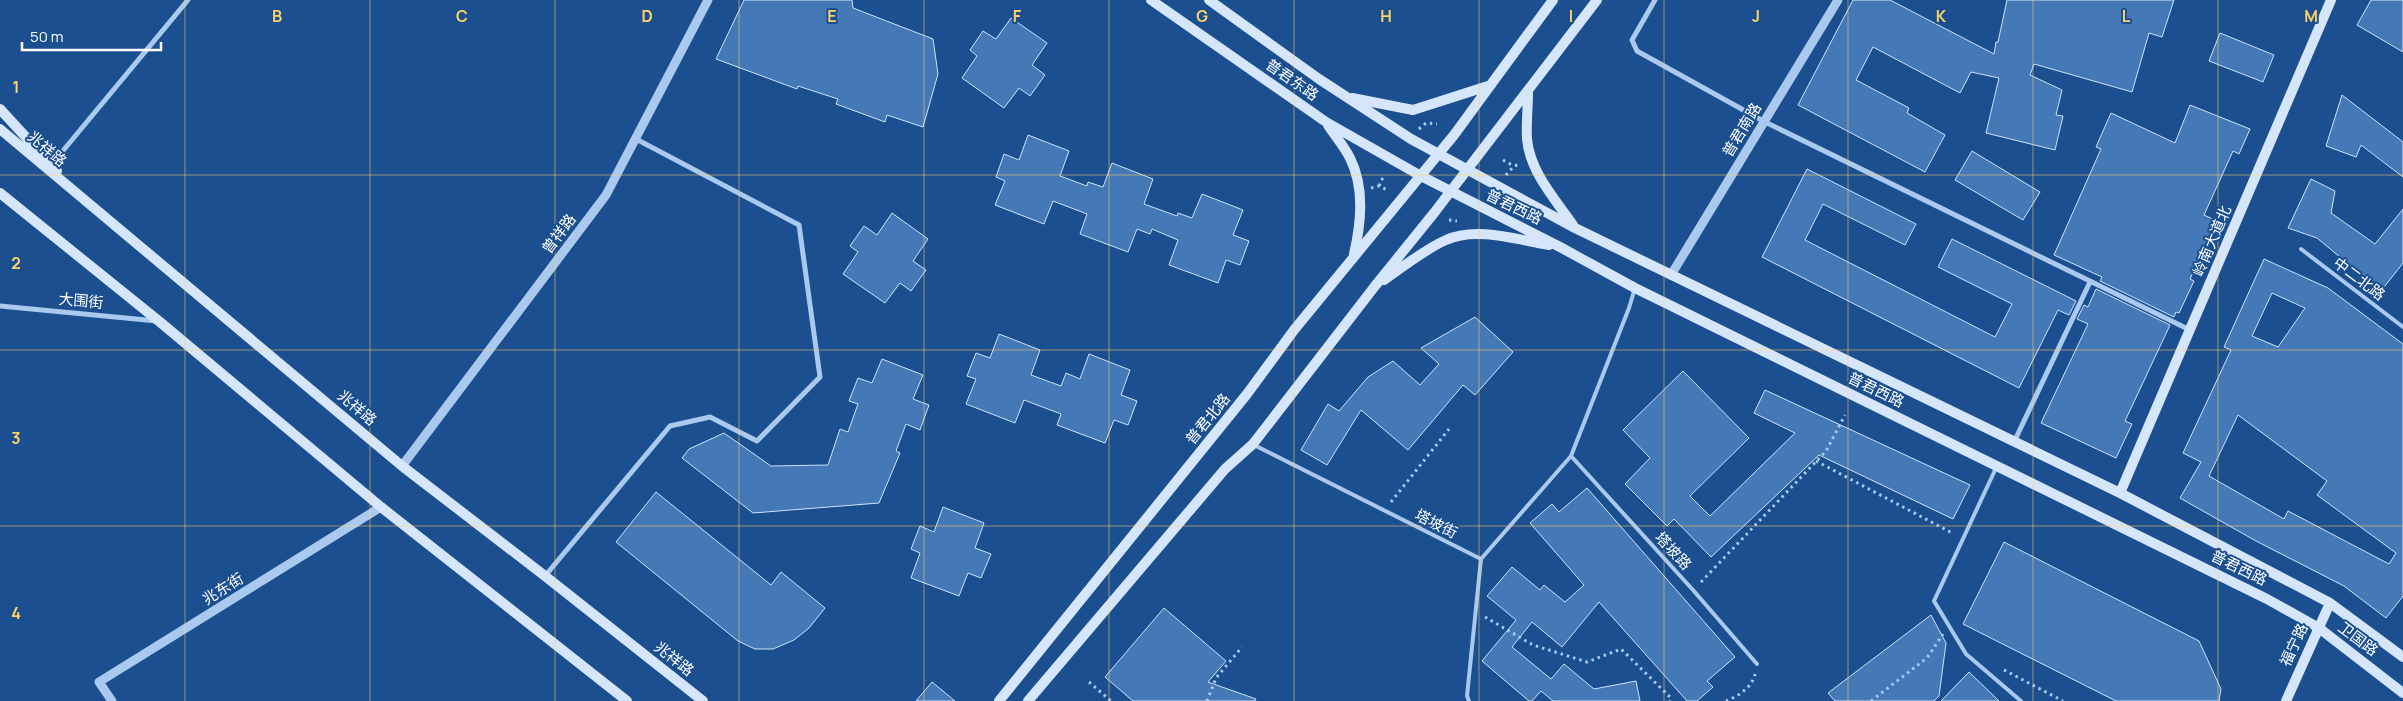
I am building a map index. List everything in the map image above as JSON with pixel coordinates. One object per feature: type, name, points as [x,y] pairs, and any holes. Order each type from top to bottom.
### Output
[{"type":"main road","name":"普君东路","points":[[1151,0],[1326,122],[1421,176]]},
{"type":"main road","name":"普君东路","points":[[1209,0],[1346,97],[1411,139],[1438,153]]},
{"type":"main road","points":[[1438,153],[1492,84],[1553,0]]},
{"type":"main road","points":[[1028,701],[1225,469],[1253,444],[1528,92],[1597,0]]},
{"type":"main road","name":"岭南大道北","points":[[2120,493],[2331,0]]},
{"type":"main road","points":[[1346,97],[1413,110],[1492,84]]},
{"type":"main road","points":[[1528,92],[1527,139],[1531,160],[1538,174],[1575,228]]},
{"type":"main road","points":[[0,109],[52,164],[68,186]]},
{"type":"main road","points":[[1326,122],[1350,158],[1359,187],[1361,220],[1354,257]]},
{"type":"main road","name":"兆祥路","points":[[0,129],[402,466],[703,701]]},
{"type":"main road","name":"普君西路","points":[[1438,153],[1575,228],[2015,440],[2330,603]]},
{"type":"main road","name":"普君北路","points":[[999,701],[1247,394],[1294,330],[1438,153]]},
{"type":"main road","name":"普君西路","points":[[1421,176],[1560,246],[1635,288],[2267,598],[2318,628]]},
{"type":"main road","points":[[2,194],[160,322],[381,507],[627,701]]},
{"type":"main road","points":[[1375,286],[1446,239],[1464,235],[1487,235],[1560,246]]},
{"type":"main road","name":"福宁路","points":[[2286,701],[2330,603]]},
{"type":"main road","name":"卫国路","points":[[2330,603],[2403,657]]},
{"type":"main road","name":"卫国路","points":[[2318,628],[2403,693]]},
{"type":"street","points":[[52,164],[188,0]]},
{"type":"street","name":"曾祥路","points":[[402,466],[606,195],[708,0]]},
{"type":"street","points":[[1655,0],[1632,40],[1637,51],[1765,122],[2190,330]]},
{"type":"street","name":"普君南路","points":[[1671,275],[1838,0]]},
{"type":"street","points":[[545,576],[670,426],[710,417],[757,441],[820,377],[798,226],[636,139]]},
{"type":"street","points":[[2015,440],[2090,282]]},
{"type":"street","name":"大围街","points":[[0,306],[160,322]]},
{"type":"street","name":"兆东街","points":[[112,701],[99,682],[381,507]]},
{"type":"lane","name":"中二北路","points":[[2301,249],[2403,327]]},
{"type":"lane","points":[[1469,701],[1467,696],[1481,559],[1571,456],[1629,308],[1635,288]]},
{"type":"lane","name":"塔坡街","points":[[1253,444],[1481,559]]},
{"type":"lane","name":"塔坡路","points":[[1571,456],[1694,590],[1757,664]]},
{"type":"lane","points":[[1996,466],[1934,601],[1966,654],[2021,701]]},
{"type":"path","points":[[1419,129],[1426,123],[1437,124]]},
{"type":"path","points":[[1503,160],[1514,166]]},
{"type":"path","points":[[1505,175],[1514,166],[1524,162]]},
{"type":"path","points":[[1379,186],[1384,175]]},
{"type":"path","points":[[1369,188],[1379,186],[1387,190]]},
{"type":"path","points":[[1694,590],[1826,451],[1846,416]]},
{"type":"path","points":[[1384,510],[1449,430]]},
{"type":"path","points":[[1816,461],[1964,539]]},
{"type":"path","points":[[1476,611],[1532,645],[1586,662],[1621,649],[1671,698],[1670,701]]},
{"type":"path","points":[[1871,701],[1927,658],[1949,626]]},
{"type":"path","points":[[1208,701],[1216,678],[1242,647]]},
{"type":"path","points":[[1726,701],[1739,696],[1754,679],[1757,664]]},
{"type":"path","points":[[2003,670],[2063,701]]},
{"type":"path","points":[[1089,682],[1111,701]]},
{"type":"building","points":[[744,0],[852,0],[853,8],[933,39],[938,74],[923,127],[887,115],[885,122],[836,104],[838,99],[798,86],[797,89],[716,59]]},
{"type":"building","points":[[1853,0],[1890,0],[1994,54],[2007,0],[2174,0],[2162,37],[2149,33],[2132,92],[2034,64],[2030,75],[2062,90],[2056,115],[2063,116],[2055,150],[1986,133],[1999,78],[1971,72],[1960,93],[1873,47],[1856,80],[1909,108],[1907,113],[1945,135],[1925,172],[1798,105]]},
{"type":"building","points":[[2371,0],[2403,0],[2403,52],[2357,25]]},
{"type":"building","points":[[1011,18],[1047,43],[1032,65],[1045,75],[1030,96],[1019,88],[1004,108],[962,78],[977,56],[970,50],[983,31],[996,39]]},
{"type":"building","points":[[2220,33],[2274,55],[2263,82],[2209,61]]},
{"type":"building","points":[[2342,95],[2403,142],[2403,177],[2361,145],[2356,157],[2326,146]]},
{"type":"building","points":[[2190,105],[2250,129],[2239,154],[2233,151],[2204,215],[2217,221],[2190,279],[2194,281],[2179,313],[2176,312],[2174,317],[2100,281],[2102,277],[2054,255],[2101,149],[2096,147],[2111,113],[2175,143]]},
{"type":"building","points":[[1028,135],[1069,151],[1060,176],[1087,186],[1088,182],[1103,187],[1112,163],[1153,179],[1144,204],[1177,216],[1178,213],[1192,218],[1202,194],[1243,210],[1233,235],[1249,241],[1240,265],[1226,260],[1218,283],[1169,265],[1178,240],[1152,229],[1150,234],[1137,229],[1128,252],[1080,234],[1087,214],[1053,201],[1044,224],[995,205],[1005,181],[996,177],[1004,154],[1019,160]]},
{"type":"building","points":[[1972,151],[2040,192],[2023,220],[1955,180]]},
{"type":"building","points":[[1807,169],[1916,224],[1905,245],[1823,204],[1805,240],[1995,337],[2012,304],[1938,267],[1952,239],[2076,301],[2069,315],[2058,310],[2019,388],[1762,257]]},
{"type":"building","points":[[2311,179],[2335,191],[2331,213],[2375,244],[2403,209],[2403,263],[2381,291],[2317,238],[2288,228]]},
{"type":"building","points":[[892,213],[928,239],[913,261],[926,270],[911,291],[900,283],[885,303],[843,274],[858,252],[850,246],[864,226],[877,235]]},
{"type":"building","points":[[2264,259],[2328,288],[2403,344],[2403,596],[2386,618],[2344,586],[2256,541],[2180,498],[2201,462],[2183,453],[2231,350],[2224,347]],"holes":[[[2272,293],[2305,308],[2278,347],[2252,336]],[[2238,415],[2327,481],[2317,495],[2396,553],[2389,564],[2288,511],[2284,519],[2209,476]]]},
{"type":"building","points":[[2096,289],[2170,325],[2125,421],[2132,424],[2116,458],[2041,423],[2088,324],[2077,319],[2084,305],[2088,307]]},
{"type":"building","points":[[1475,317],[1513,352],[1475,395],[1463,385],[1408,450],[1361,410],[1327,465],[1301,450],[1328,404],[1339,411],[1368,377],[1393,361],[1420,385],[1439,364],[1421,348]]},
{"type":"building","points":[[999,334],[1040,350],[1031,375],[1061,386],[1066,373],[1080,379],[1089,354],[1130,370],[1121,395],[1137,401],[1128,425],[1114,420],[1105,443],[1057,425],[1061,414],[1024,400],[1015,423],[966,404],[976,379],[967,376],[976,353],[990,358]]},
{"type":"building","points":[[882,359],[923,375],[913,399],[929,405],[920,430],[906,424],[896,451],[900,453],[879,503],[753,513],[682,458],[689,449],[724,433],[771,466],[828,465],[840,429],[848,432],[858,404],[849,401],[858,378],[872,383]]},
{"type":"building","points":[[1683,371],[1749,438],[1690,496],[1710,516],[1795,433],[1754,413],[1765,390],[1970,485],[1953,519],[1819,455],[1711,557],[1674,519],[1667,526],[1625,484],[1650,458],[1623,430]]},
{"type":"building","points":[[1587,488],[1735,657],[1707,681],[1713,687],[1697,701],[1687,701],[1599,602],[1562,647],[1532,622],[1512,647],[1551,679],[1564,664],[1594,689],[1636,681],[1640,701],[1553,701],[1541,691],[1532,701],[1529,701],[1482,661],[1516,620],[1487,596],[1512,567],[1540,590],[1544,585],[1565,602],[1584,585],[1530,523],[1552,504],[1559,512]]},
{"type":"building","points":[[656,492],[771,585],[781,572],[825,608],[809,628],[794,640],[773,649],[755,649],[738,641],[616,542]]},
{"type":"building","points":[[943,507],[984,523],[975,548],[991,554],[981,578],[968,573],[959,596],[911,578],[920,553],[911,549],[920,526],[934,532]]},
{"type":"building","points":[[2004,542],[2199,641],[2221,689],[2219,701],[2116,701],[1963,624]]},
{"type":"building","points":[[1164,608],[1226,661],[1208,682],[1256,699],[1255,701],[1133,701],[1105,677]]},
{"type":"building","points":[[1931,615],[1946,643],[1939,696],[1934,701],[1835,701],[1828,693]]},
{"type":"building","points":[[1969,672],[1999,701],[1941,701]]},
{"type":"building","points":[[932,682],[955,701],[916,701]]}]
